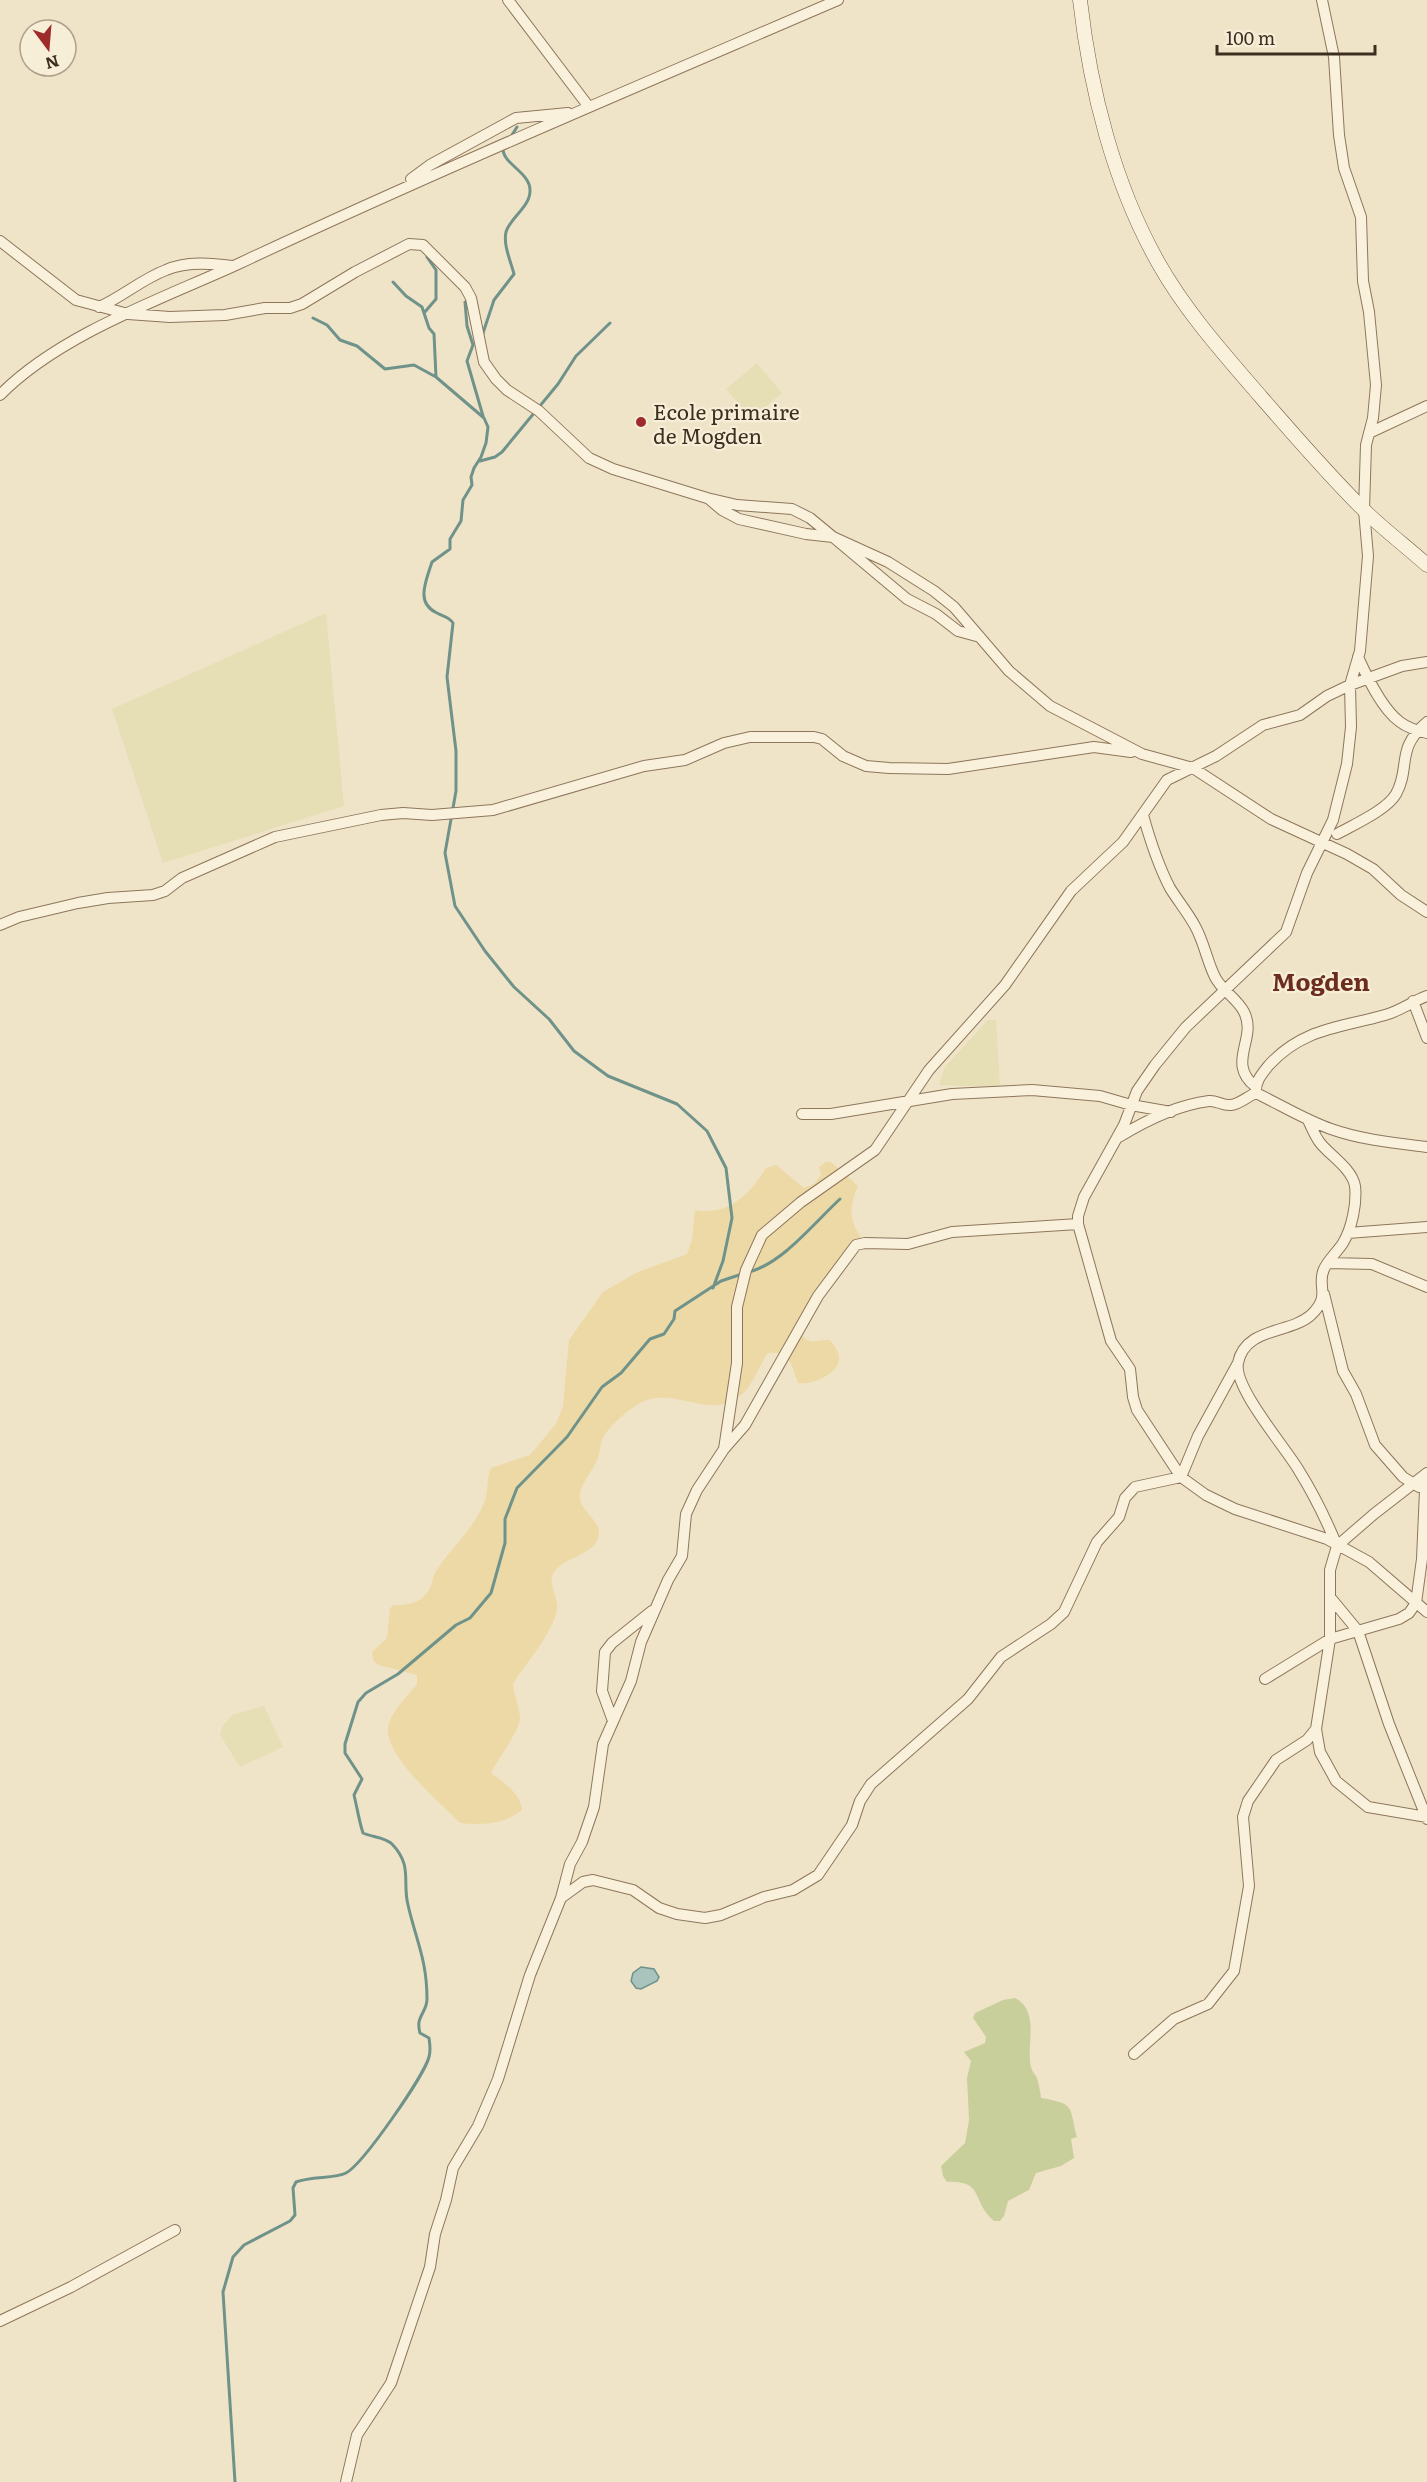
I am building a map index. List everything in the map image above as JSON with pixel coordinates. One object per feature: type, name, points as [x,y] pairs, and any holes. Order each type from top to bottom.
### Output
[{"type":"street","points":[[508,0],[589,107]]},
{"type":"street","points":[[0,395],[53,354],[79,338],[391,193],[838,0]]},
{"type":"street","points":[[1080,0],[1098,110],[1123,184],[1158,262],[1194,316],[1237,370],[1311,455],[1364,510],[1427,565]]},
{"type":"street","points":[[1322,0],[1334,57],[1339,135],[1344,168],[1361,217],[1363,280],[1369,312],[1376,385],[1373,417],[1366,445],[1364,510],[1368,556],[1358,657],[1350,685],[1351,727],[1347,764],[1333,820],[1307,873],[1286,932],[1186,1027],[1137,1091],[1116,1139],[1084,1197],[1078,1224],[1111,1341],[1130,1369],[1137,1410],[1181,1477],[1206,1495],[1235,1509],[1327,1539],[1370,1562],[1427,1612]]},
{"type":"street","points":[[391,193],[430,165],[516,118],[576,113]]},
{"type":"street","points":[[0,241],[76,300],[128,315],[170,317],[225,315],[265,308],[290,308],[303,304],[355,272],[409,244],[423,245],[465,287],[471,298],[484,362],[507,390],[539,411],[590,458],[613,469],[707,498],[737,505],[792,509],[810,518],[907,599],[936,614],[958,631],[980,638]]},
{"type":"street","points":[[99,307],[167,269],[213,263],[232,266]]},
{"type":"street","points":[[1369,433],[1427,406]]},
{"type":"street","points":[[707,498],[722,510],[739,519],[806,534],[833,537],[888,562],[934,591],[954,607],[1009,671],[1050,706],[1142,754]]},
{"type":"street","points":[[1358,657],[1368,678],[1390,712],[1400,722],[1422,732]]},
{"type":"street","points":[[724,1449],[737,1363],[737,1307],[746,1270],[762,1235],[801,1202],[875,1150],[929,1070],[1005,985],[1071,891],[1123,842],[1167,780],[1216,756],[1263,724],[1300,715],[1327,696],[1368,678],[1402,666],[1427,662]]},
{"type":"street","points":[[1337,834],[1366,818],[1395,797],[1400,784],[1404,757],[1427,722]]},
{"type":"street","points":[[0,925],[19,917],[78,903],[153,895],[165,891],[182,878],[275,837],[381,815],[403,813],[432,815],[493,810],[644,766],[685,760],[724,743],[750,737],[814,736],[822,739],[843,756],[866,766],[889,768],[948,769],[1094,747],[1142,754],[1193,768],[1271,819],[1347,854],[1373,869],[1401,895],[1427,912]]},
{"type":"street","points":[[1143,815],[1156,858],[1170,888],[1195,926],[1214,976],[1223,990],[1239,1004],[1248,1023],[1242,1061],[1245,1076],[1256,1090],[1308,1120],[1359,1138],[1427,1147]]},
{"type":"street","points":[[1333,820],[1347,854]]},
{"type":"street","points":[[1116,1139],[1139,1125],[1171,1112],[1212,1100],[1229,1106],[1234,1105],[1256,1090],[1263,1072],[1283,1049],[1300,1039],[1316,1032],[1388,1015],[1427,996]]},
{"type":"street","points":[[1413,1001],[1427,1038]]},
{"type":"street","points":[[802,1114],[831,1114],[952,1094],[1032,1090],[1100,1096],[1131,1105],[1171,1112]]},
{"type":"street","points":[[1265,1679],[1330,1639],[1399,1619],[1409,1613],[1416,1603],[1422,1559],[1426,1487],[1413,1485],[1375,1445],[1356,1394],[1343,1371],[1324,1294],[1324,1269],[1348,1233],[1352,1222],[1355,1187],[1352,1176],[1320,1142],[1308,1120]]},
{"type":"street","points":[[346,2482],[357,2435],[391,2383],[430,2267],[435,2234],[453,2168],[478,2126],[498,2079],[530,1975],[561,1898],[570,1864],[582,1842],[594,1807],[603,1744],[631,1681],[636,1656],[655,1608],[682,1556],[686,1514],[697,1490],[724,1449],[745,1425],[818,1296],[856,1245],[865,1243],[908,1244],[952,1232],[1078,1224]]},
{"type":"street","points":[[1348,1233],[1427,1227]]},
{"type":"street","points":[[1328,1263],[1372,1264],[1427,1287]]},
{"type":"street","points":[[1181,1477],[1198,1436],[1245,1350],[1256,1339],[1309,1317],[1318,1308],[1324,1294]]},
{"type":"street","points":[[1238,1363],[1245,1390],[1298,1468],[1337,1546]]},
{"type":"street","points":[[1427,1473],[1337,1546],[1330,1570],[1330,1639],[1316,1729],[1320,1752],[1328,1769],[1336,1781],[1360,1802],[1377,1809],[1399,1811],[1427,1818]]},
{"type":"street","points":[[561,1898],[583,1882],[592,1880],[633,1890],[659,1908],[677,1914],[705,1918],[721,1915],[753,1901],[793,1890],[807,1883],[818,1875],[852,1825],[860,1801],[871,1784],[968,1700],[1001,1657],[1051,1624],[1064,1612],[1097,1542],[1119,1517],[1130,1491],[1135,1487],[1181,1477]]},
{"type":"street","points":[[1330,1597],[1358,1631],[1389,1724],[1427,1818]]},
{"type":"street","points":[[613,1721],[602,1691],[605,1652],[612,1643],[655,1608]]},
{"type":"street","points":[[1134,2054],[1174,2019],[1208,2004],[1234,1971],[1249,1886],[1243,1817],[1248,1801],[1276,1760],[1307,1740],[1316,1729]]},
{"type":"street","points":[[0,2321],[71,2287],[175,2230]]},
{"type":"shaded area","points":[[757,363],[782,393],[751,419],[726,389]]},
{"type":"shaded area","points":[[326,613],[344,806],[163,863],[112,709]]},
{"type":"shaded area","points":[[988,1020],[996,1020],[1000,1087],[939,1085],[945,1067]]},
{"type":"shaded area","points":[[264,1706],[283,1747],[240,1767],[220,1735],[222,1727],[232,1715]]},
{"type":"green space","points":[[1015,1998],[1028,2012],[1031,2031],[1030,2061],[1038,2080],[1041,2098],[1060,2102],[1069,2108],[1077,2137],[1071,2139],[1074,2158],[1061,2166],[1036,2173],[1029,2190],[1008,2201],[1004,2216],[1000,2221],[994,2221],[982,2207],[973,2188],[959,2182],[947,2182],[941,2166],[965,2143],[969,2120],[967,2078],[971,2061],[964,2052],[985,2043],[986,2037],[973,2018],[975,2013],[1003,2000]]},
{"type":"sand","points":[[826,1162],[831,1162],[858,1186],[852,1215],[853,1222],[865,1243],[856,1245],[798,1331],[809,1341],[830,1340],[838,1352],[838,1363],[824,1377],[798,1383],[791,1363],[781,1353],[768,1353],[749,1386],[730,1402],[706,1405],[657,1398],[635,1406],[609,1429],[601,1442],[598,1457],[580,1494],[584,1509],[598,1528],[598,1538],[590,1549],[557,1568],[553,1574],[552,1583],[557,1601],[554,1620],[544,1639],[513,1684],[519,1722],[513,1737],[491,1773],[515,1793],[522,1810],[508,1819],[492,1823],[460,1823],[404,1765],[389,1739],[388,1727],[393,1715],[417,1684],[417,1675],[374,1662],[372,1652],[387,1638],[390,1608],[394,1605],[416,1601],[427,1593],[436,1571],[479,1513],[486,1499],[491,1468],[530,1455],[556,1424],[563,1406],[569,1340],[603,1292],[638,1272],[687,1254],[692,1240],[695,1210],[718,1210],[737,1201],[753,1186],[766,1168],[776,1165],[804,1188],[814,1184],[821,1175],[819,1167]]},
{"type":"water","points":[[641,1967],[654,1969],[659,1977],[657,1981],[641,1989],[636,1988],[631,1981],[633,1973]]},
{"type":"waterway","points":[[510,138],[517,127]]},
{"type":"waterway","points":[[482,336],[494,300],[514,274],[505,237],[511,222],[527,202],[530,191],[526,179],[507,159],[503,149]]},
{"type":"waterway","points":[[424,313],[436,299],[436,270],[427,257]]},
{"type":"waterway","points":[[393,282],[406,296],[422,307],[429,328],[434,334],[436,377],[484,418],[488,427],[486,443],[471,477],[472,485],[463,500],[461,521],[450,539],[450,549],[432,562],[424,591],[424,597],[430,609],[453,623],[447,677],[456,751],[456,791],[445,853],[455,906],[485,951],[514,987],[549,1019],[574,1051],[608,1076],[677,1104],[707,1131],[726,1168],[732,1218],[723,1261],[713,1288]]},
{"type":"waterway","points":[[465,302],[467,326],[473,345],[467,361],[483,416]]},
{"type":"waterway","points":[[313,318],[327,325],[340,340],[357,346],[385,369],[414,365],[436,377]]},
{"type":"waterway","points":[[480,461],[495,457],[502,452],[558,384],[576,356],[610,323]]},
{"type":"waterway","points":[[749,1272],[762,1267],[786,1251],[840,1199]]},
{"type":"waterway","points":[[235,2482],[223,2292],[233,2257],[244,2245],[290,2221],[295,2215],[293,2188],[296,2182],[341,2175],[354,2166],[405,2100],[425,2067],[430,2054],[429,2038],[420,2033],[419,2027],[427,1999],[427,1985],[406,1896],[403,1859],[392,1844],[386,1840],[363,1833],[354,1795],[362,1779],[345,1753],[345,1744],[358,1702],[366,1693],[398,1674],[456,1625],[470,1618],[491,1593],[505,1543],[505,1519],[517,1488],[567,1437],[602,1387],[621,1373],[650,1339],[664,1334],[674,1319],[675,1311],[721,1281],[742,1274]]},
{"type":"place","name":"Ecole primaire de Mogden","points":[[641,422]]},
{"type":"district","name":"Mogden","points":[[1321,980]]}]
